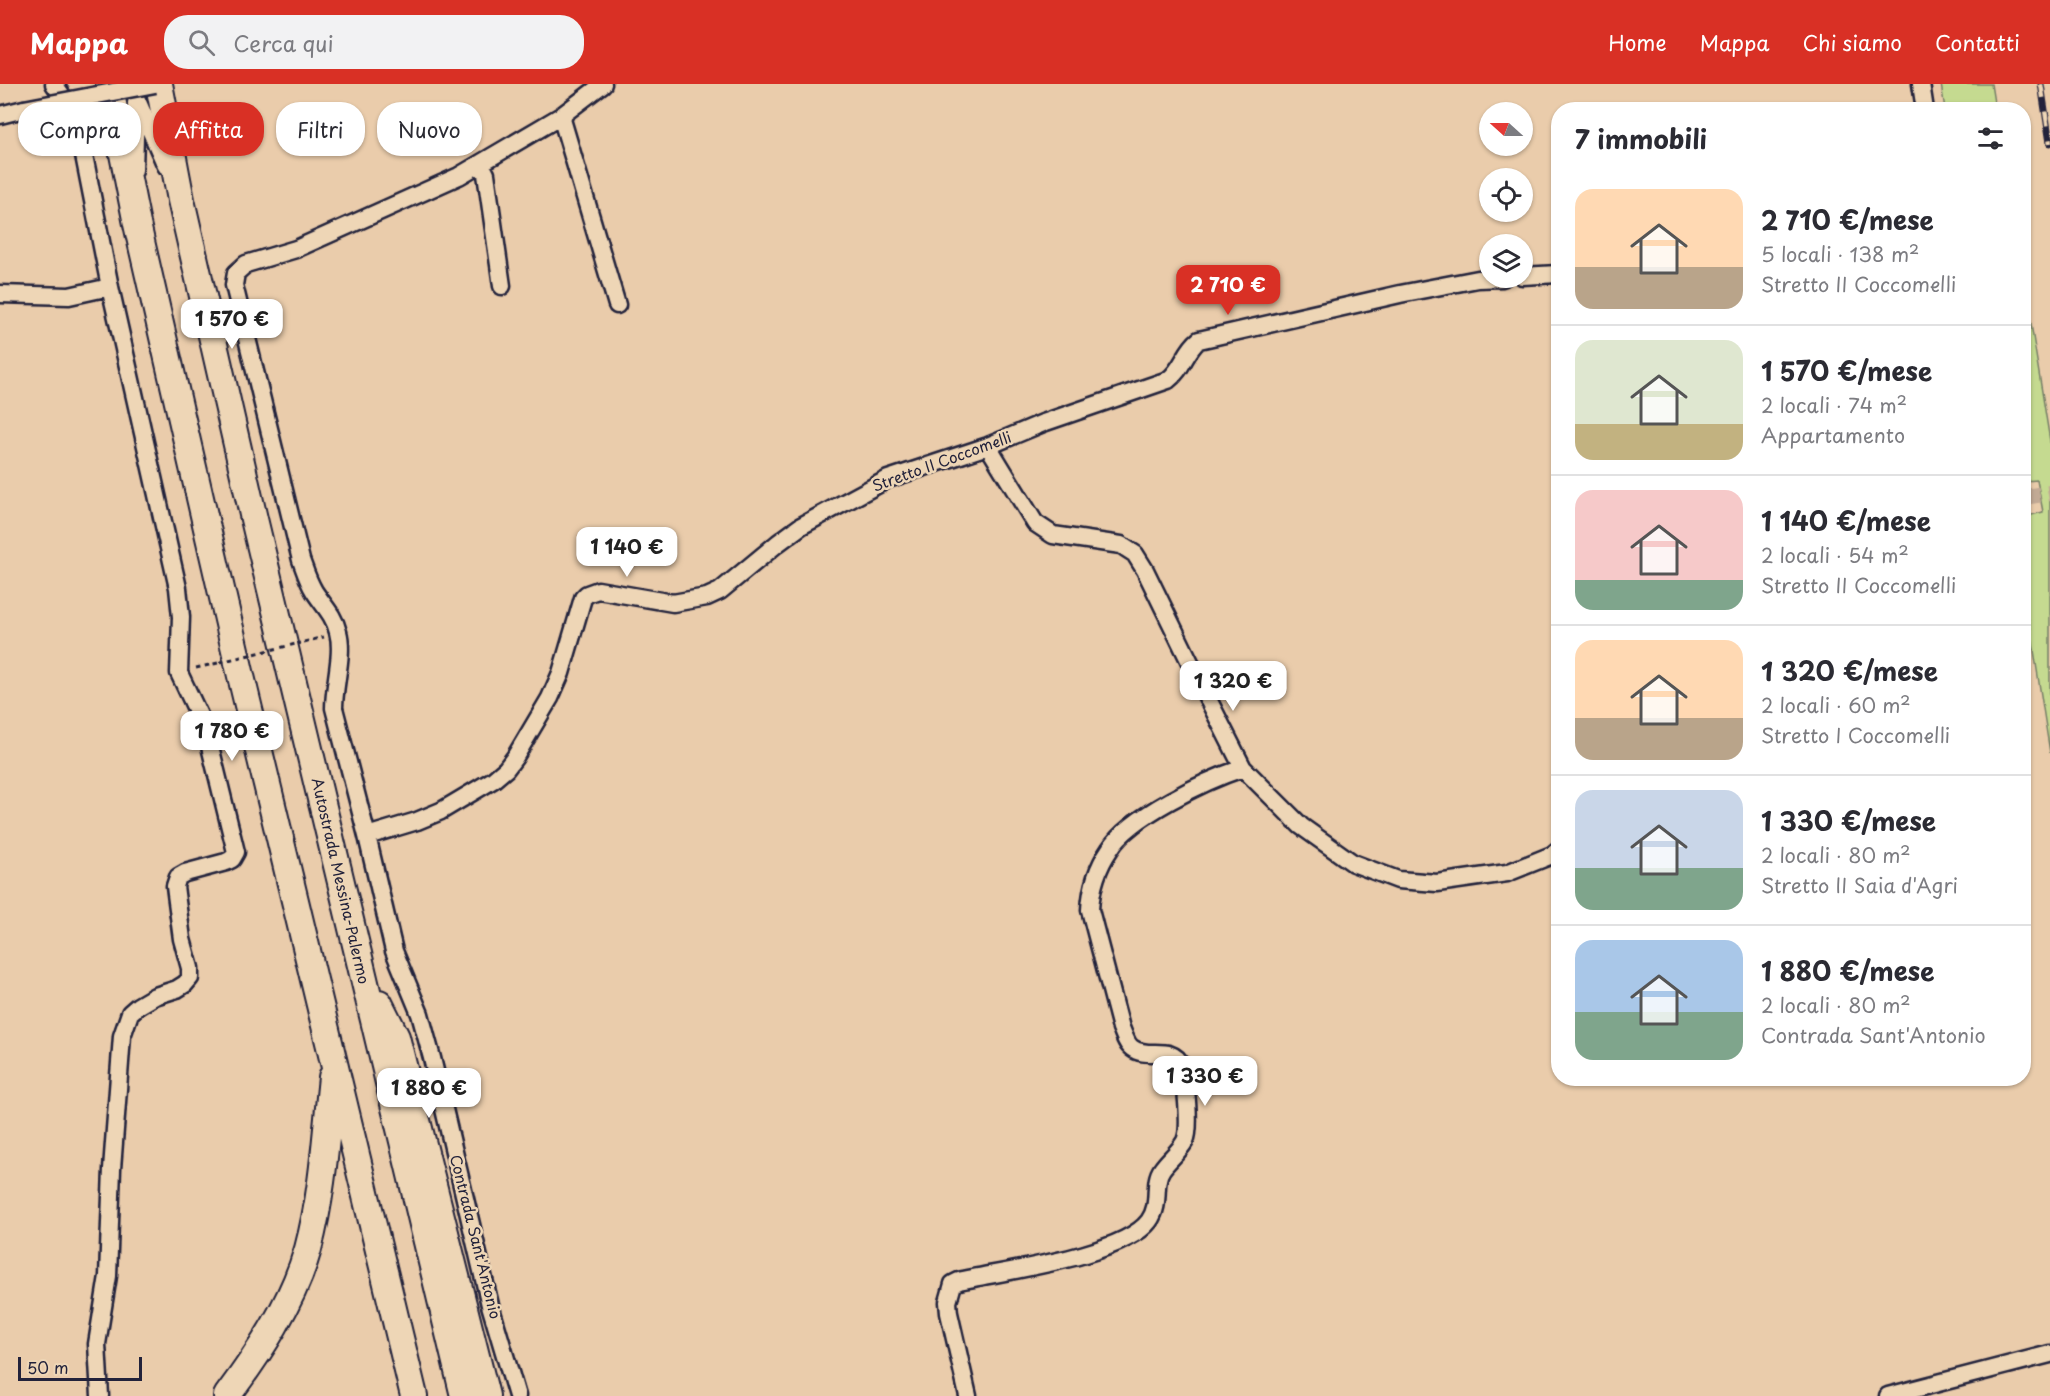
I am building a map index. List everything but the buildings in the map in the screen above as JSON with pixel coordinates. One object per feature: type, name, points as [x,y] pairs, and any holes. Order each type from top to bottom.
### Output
[{"type":"highway","points":[[109,84],[133,208],[241,676],[414,1396]]},
{"type":"highway","name":"Autostrada Messina-Palermo","points":[[157,84],[251,507],[464,1396]]},
{"type":"highway","points":[[361,967],[396,1036],[486,1396]]},
{"type":"highway","points":[[227,1396],[277,1320],[307,1251],[318,1203],[334,1059]]},
{"type":"street","points":[[54,84],[70,108],[80,135],[110,287],[178,588],[181,617],[179,672],[206,730],[236,852],[232,859],[226,862],[192,870],[178,877],[177,905],[190,978],[177,989],[155,996],[138,1006],[130,1013],[122,1036],[111,1169],[108,1276],[97,1344],[100,1396]]},
{"type":"street","points":[[0,115],[157,84]]},
{"type":"street","points":[[339,634],[328,610],[314,590],[301,560],[234,285],[236,273],[246,264],[296,249],[459,176],[561,116],[603,84]]},
{"type":"street","points":[[1921,84],[1924,102]]},
{"type":"street","points":[[133,208],[135,89]]},
{"type":"street","points":[[135,89],[181,200]]},
{"type":"street","points":[[561,116],[617,305]]},
{"type":"street","points":[[481,164],[486,174],[502,286]]},
{"type":"street","points":[[1533,275],[1551,274]]},
{"type":"street","name":"Stretto II Coccomelli","points":[[367,836],[441,811],[493,780],[506,769],[550,698],[561,673],[579,605],[587,594],[598,590],[673,603],[707,597],[720,591],[793,532],[840,504],[888,479],[987,446],[1043,423],[1167,380],[1176,374],[1193,345],[1200,340],[1390,296],[1479,279]]},
{"type":"street","points":[[0,294],[69,296],[110,287]]},
{"type":"street","points":[[987,446],[1035,523],[1053,535],[1121,545],[1135,554],[1243,768],[1310,832],[1353,863],[1398,880],[1437,883],[1507,873],[1551,855]]},
{"type":"street","name":"Contrada Sant'Antonio","points":[[339,634],[340,646],[334,689],[334,708],[394,951],[420,1014],[432,1058],[490,1305],[517,1396]]},
{"type":"street","points":[[968,1396],[949,1313],[948,1302],[953,1284],[1079,1256],[1111,1246],[1137,1232],[1154,1214],[1161,1171],[1176,1155],[1188,1134],[1188,1112],[1181,1066],[1176,1057],[1168,1053],[1139,1052],[1131,1048],[1127,1042],[1121,1028],[1090,910],[1091,893],[1101,865],[1111,847],[1134,825],[1208,780],[1243,768]]},
{"type":"street","points":[[1888,1396],[2050,1354]]},
{"type":"path","points":[[179,672],[339,634]]},
{"type":"green space","points":[[1941,84],[1991,84],[1994,102],[1944,102]]},
{"type":"green space","points":[[2031,324],[2050,441],[2050,753],[2031,631],[2031,515],[2043,512],[2037,480],[2031,480]]},
{"type":"tunnel","points":[[2031,496],[2050,493]]},
{"type":"railway","points":[[2041,84],[2050,143]]}]
